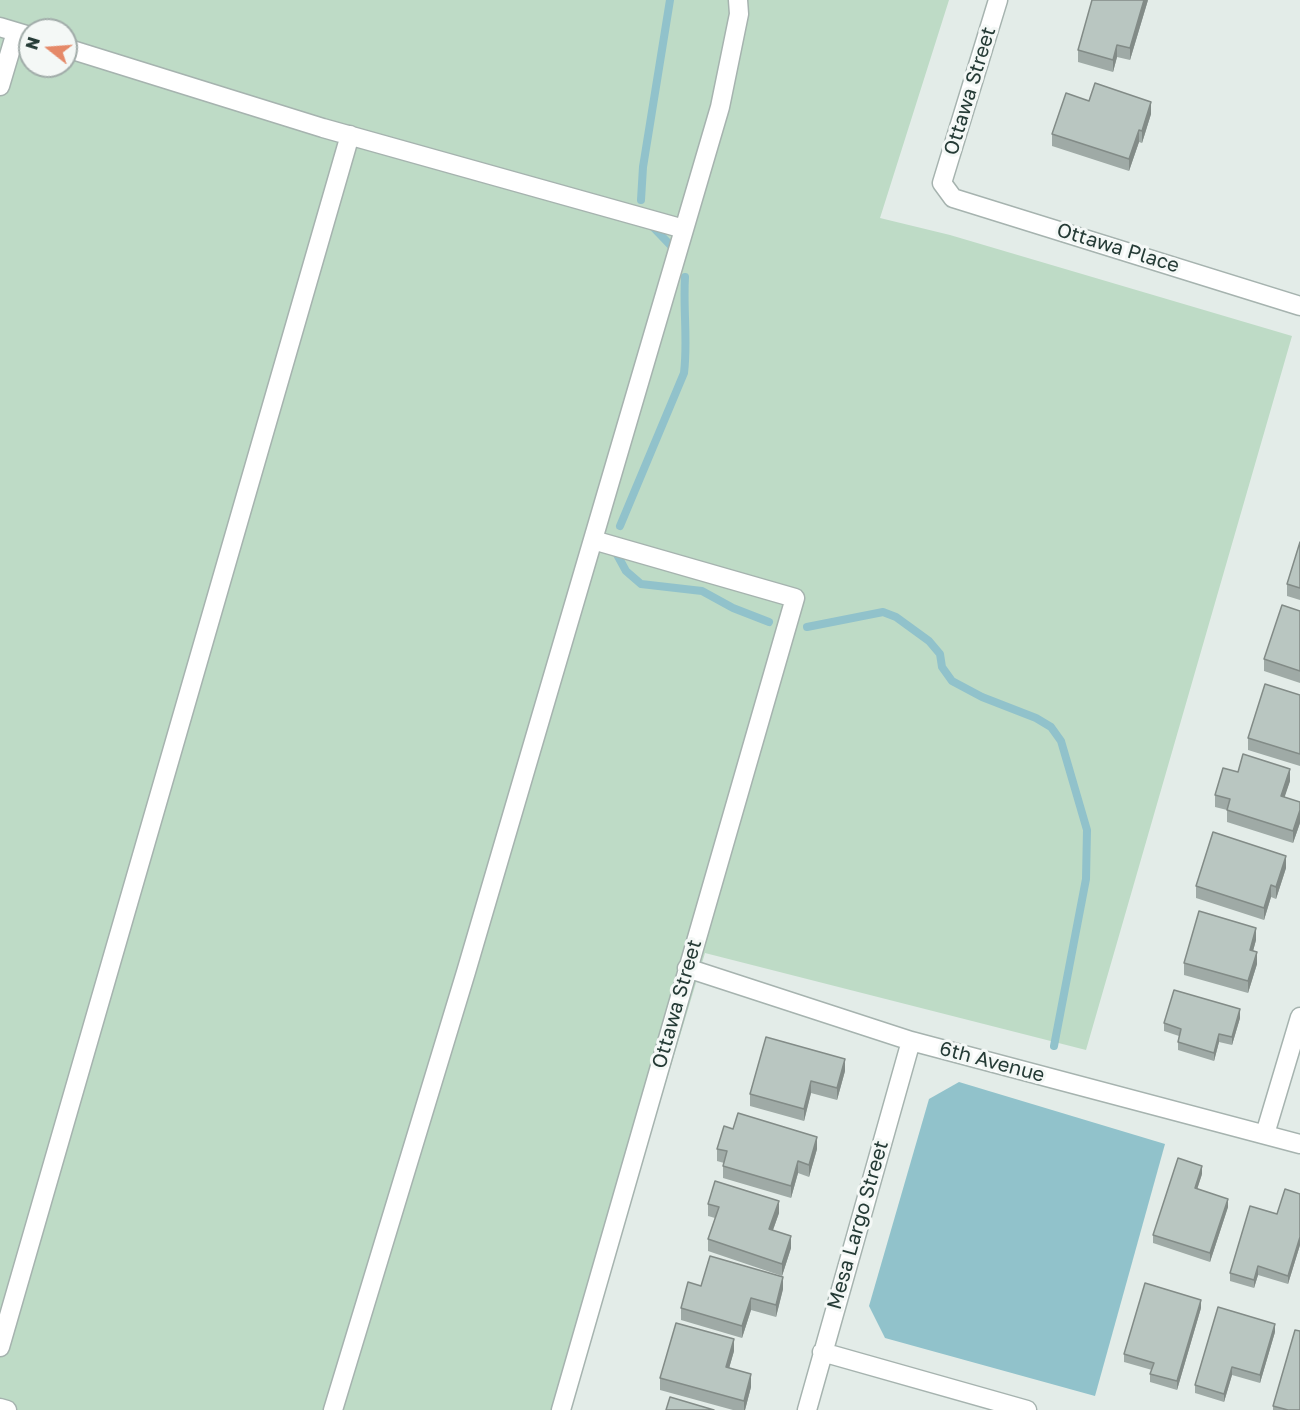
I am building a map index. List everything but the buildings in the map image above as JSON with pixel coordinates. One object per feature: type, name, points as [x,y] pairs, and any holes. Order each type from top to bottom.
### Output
[{"type":"street","points":[[333,1410],[466,972],[720,107],[739,14],[738,0]]},
{"type":"street","name":"Ottawa Street","points":[[942,183],[998,0]]},
{"type":"street","points":[[0,86],[15,32]]},
{"type":"street","points":[[78,52],[351,135],[684,230]]},
{"type":"street","points":[[0,1347],[351,135]]},
{"type":"street","name":"Ottawa Place","points":[[942,183],[953,198],[1300,306]]},
{"type":"street","name":"Ottawa Street","points":[[561,1410],[795,598],[593,540]]},
{"type":"street","name":"6th Avenue","points":[[687,968],[911,1041],[1300,1144]]},
{"type":"street","points":[[1265,1134],[1300,1017]]},
{"type":"street","name":"Mesa Largo Street","points":[[807,1410],[911,1041]]},
{"type":"street","points":[[822,1352],[1027,1410]]},
{"type":"street","points":[[0,1408],[7,1410]]},
{"type":"green space","points":[[0,0],[949,0],[880,218],[950,235],[1292,336],[1086,1050],[705,953],[567,1410],[0,1410]]},
{"type":"water","points":[[959,1082],[1165,1144],[1095,1396],[885,1338],[869,1306],[929,1099]]},
{"type":"waterway","points":[[641,200],[643,167],[670,0]]},
{"type":"waterway","points":[[653,227],[676,251]]},
{"type":"waterway","points":[[620,526],[684,373],[685,277]]},
{"type":"waterway","points":[[614,549],[626,571],[641,584],[702,591],[733,608],[769,622]]},
{"type":"waterway","points":[[807,627],[883,612],[896,617],[929,641],[940,654],[942,667],[952,681],[982,697],[1036,718],[1051,727],[1061,741],[1087,830],[1086,879],[1054,1046]]}]
